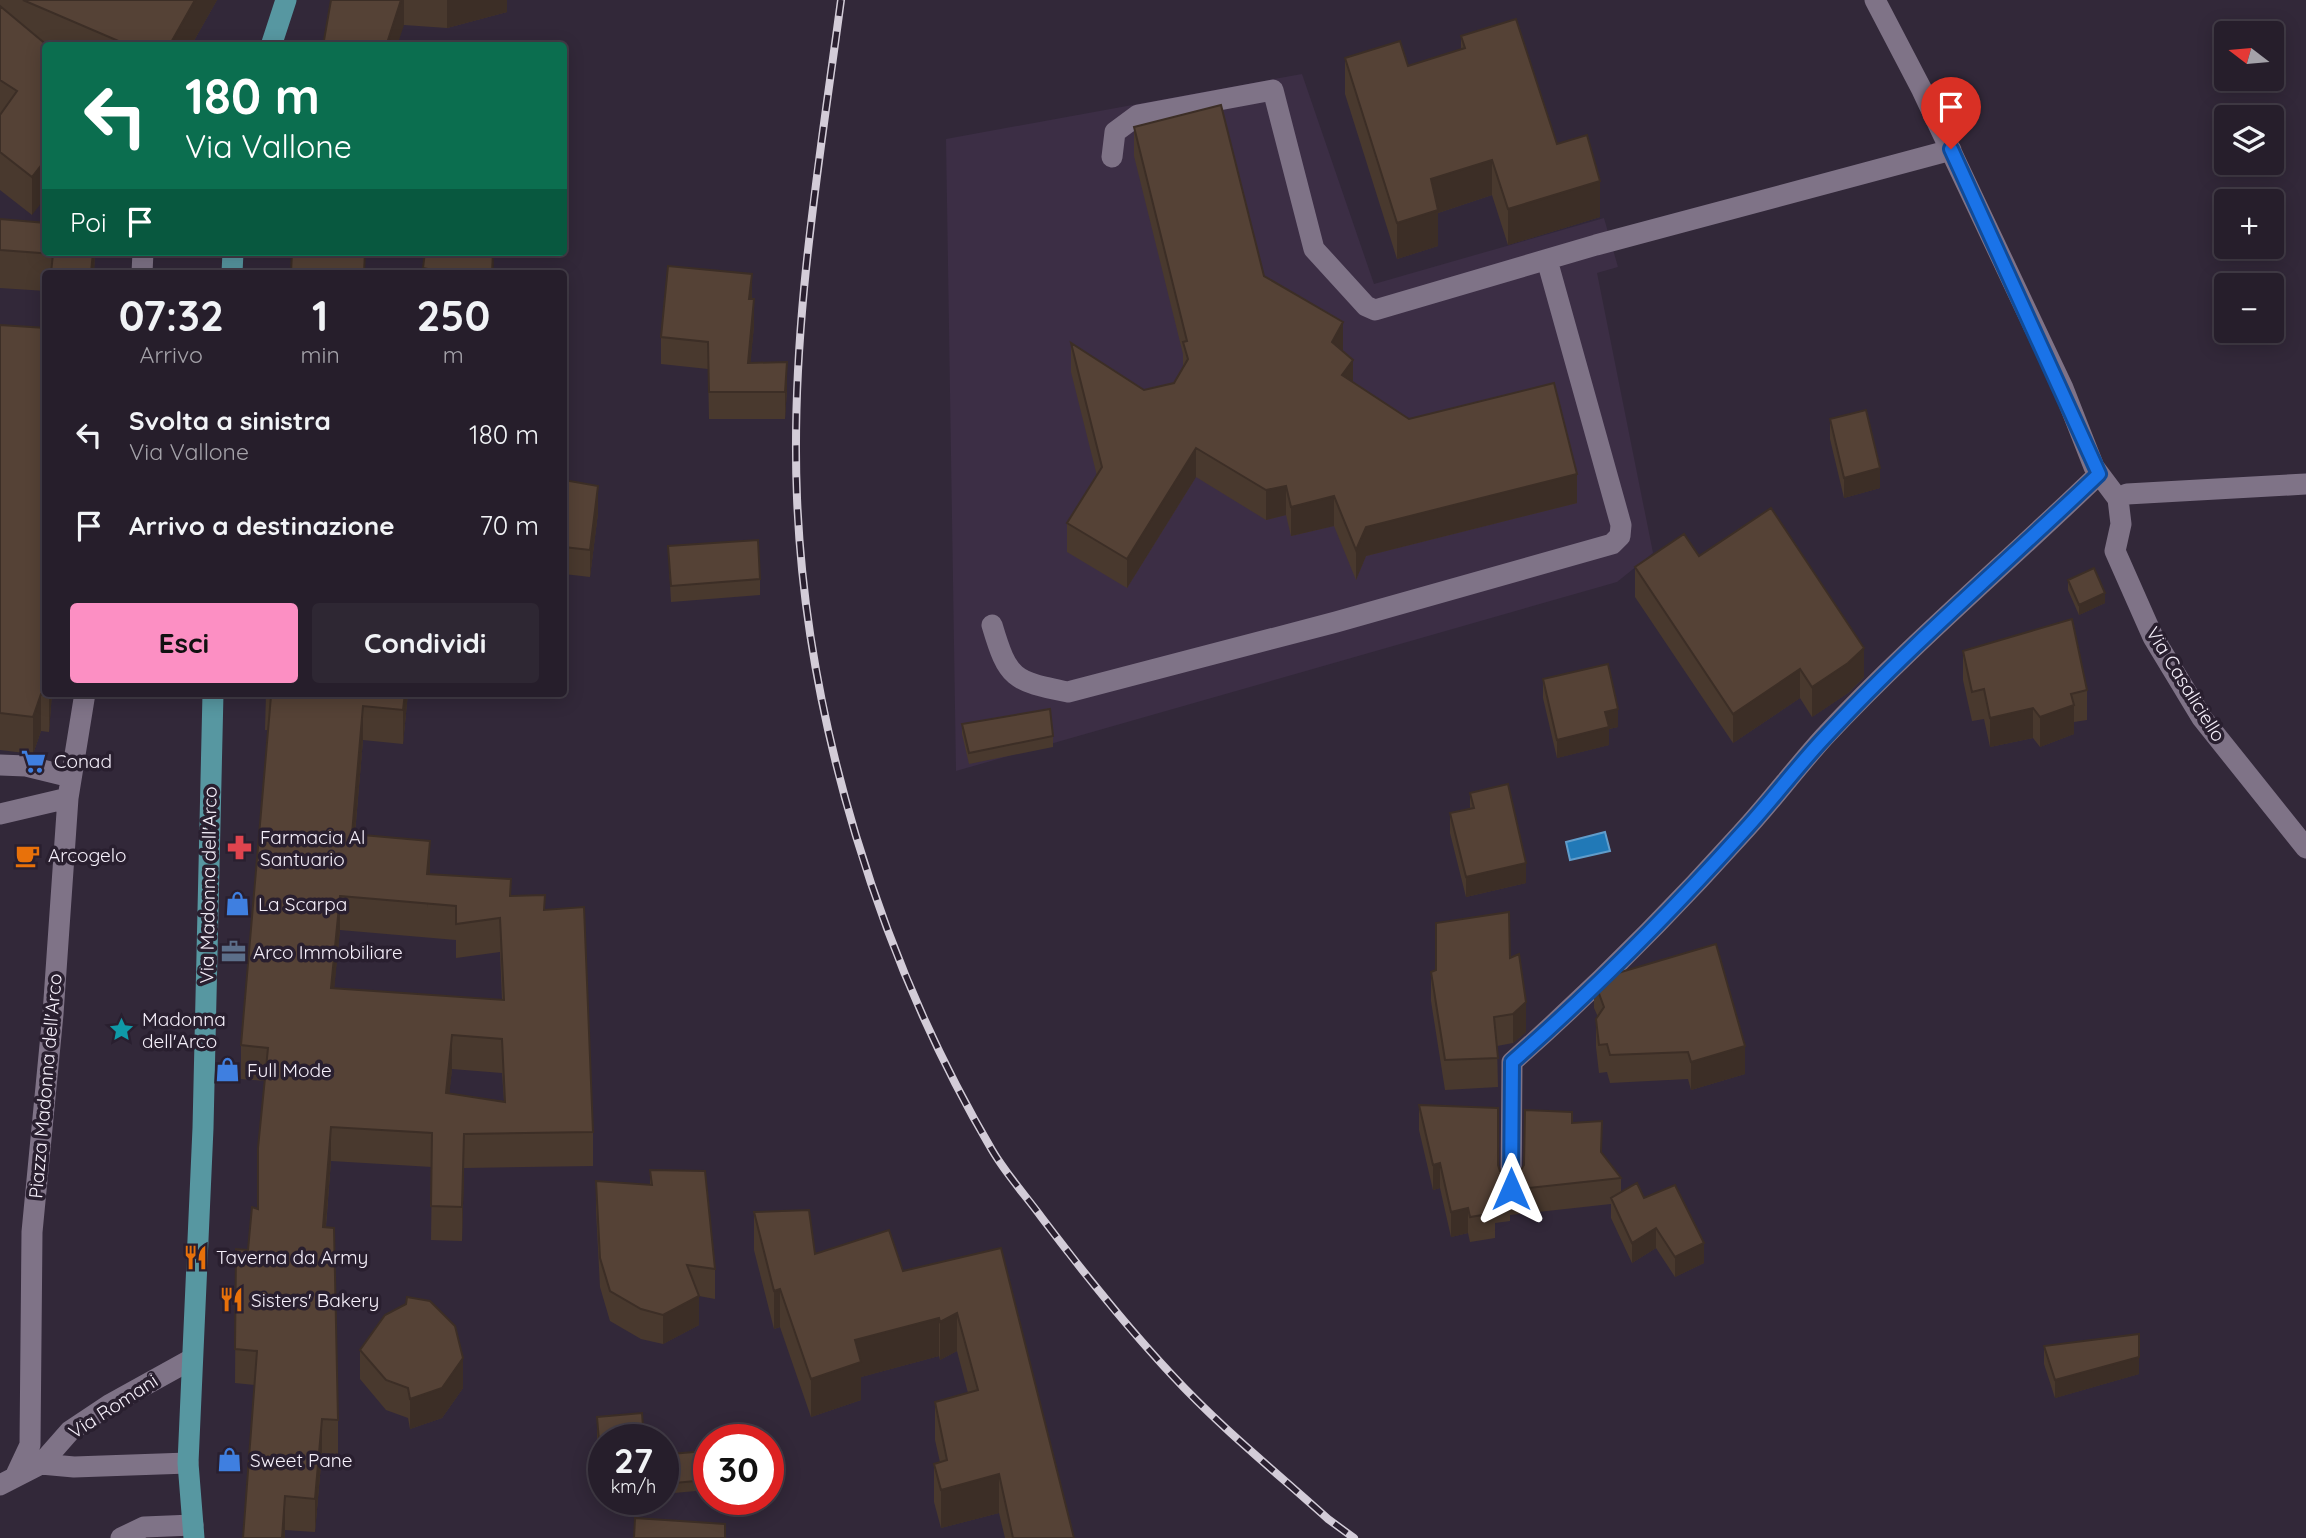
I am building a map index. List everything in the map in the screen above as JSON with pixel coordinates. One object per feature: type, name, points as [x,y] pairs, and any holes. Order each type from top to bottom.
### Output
[{"type":"main road","points":[[272,42],[286,0]]},
{"type":"main road","name":"Via Madonna dell'Arco","points":[[193,1531],[188,1463],[202,1142],[213,697]]},
{"type":"street","points":[[1875,0],[1951,149],[2099,474],[2118,499],[2127,494],[2306,484]]},
{"type":"street","points":[[1112,157],[1115,132],[1138,116],[1273,90],[1314,249],[1366,306],[1375,310],[1951,149]]},
{"type":"street","points":[[992,625],[1004,666],[1031,685],[1068,692],[1336,622],[1612,544],[1620,536],[1621,525],[1548,260]]},
{"type":"street","points":[[1511,1189],[1512,1062],[1597,986],[1741,834],[1860,700],[1977,584],[2040,531],[2099,474]]},
{"type":"street","name":"Via Casaliciello","points":[[2118,499],[2121,524],[2115,551],[2153,636],[2202,718],[2306,848]]},
{"type":"street","name":"Piazza Madonna dell'Arco","points":[[7,1481],[30,1445],[32,1232],[53,1014],[68,798],[84,697]]},
{"type":"street","points":[[0,765],[26,766],[71,776]]},
{"type":"street","points":[[0,814],[68,798]]},
{"type":"street","name":"Via Romani","points":[[7,1481],[41,1464],[70,1431],[138,1386],[192,1359]]},
{"type":"street","name":"Via Romani","points":[[41,1464],[74,1467],[188,1463]]},
{"type":"street","points":[[121,1538],[144,1527],[193,1531]]},
{"type":"shaded area","points":[[1302,74],[1374,284],[1604,218],[1618,267],[1597,273],[1653,553],[1617,582],[956,771],[946,139]]},
{"type":"water","points":[[1605,832],[1610,851],[1570,860],[1566,842]]},
{"type":"building","points":[[23,0],[195,0],[171,42],[121,42]]},
{"type":"building","points":[[331,0],[401,0],[388,40],[394,42],[324,42]]},
{"type":"building","points":[[0,6],[43,42],[42,164],[32,177],[0,152],[0,115],[17,91],[0,80]]},
{"type":"building","points":[[1516,19],[1557,144],[1587,135],[1600,181],[1508,209],[1492,160],[1431,179],[1438,210],[1397,223],[1345,58],[1400,41],[1408,66],[1465,48],[1461,36]]},
{"type":"building","points":[[1221,105],[1264,276],[1343,322],[1332,342],[1353,360],[1342,375],[1409,419],[1554,383],[1577,474],[1366,527],[1356,550],[1334,496],[1291,507],[1286,486],[1266,490],[1196,448],[1127,559],[1067,523],[1102,467],[1071,343],[1144,390],[1174,383],[1188,359],[1183,342],[1187,341],[1134,127]]},
{"type":"building","points":[[0,219],[42,223],[42,253],[0,250]]},
{"type":"building","points":[[53,256],[93,256],[91,270],[51,270]]},
{"type":"building","points":[[292,256],[365,256],[364,270],[291,270]]},
{"type":"building","points":[[424,256],[493,256],[492,270],[423,268]]},
{"type":"building","points":[[668,266],[752,274],[749,299],[754,299],[748,363],[787,362],[785,392],[709,392],[708,342],[661,337]]},
{"type":"building","points":[[0,325],[42,328],[42,694],[33,717],[0,713]]},
{"type":"building","points":[[1866,410],[1880,468],[1844,478],[1830,419]]},
{"type":"building","points":[[567,481],[598,486],[590,550],[567,547]]},
{"type":"building","points":[[1771,508],[1864,648],[1848,663],[1812,687],[1800,669],[1733,714],[1635,567],[1684,534],[1699,556]]},
{"type":"building","points":[[758,540],[760,579],[671,586],[668,546]]},
{"type":"building","points":[[2094,568],[2105,593],[2079,605],[2068,580]]},
{"type":"building","points":[[2072,619],[2087,690],[2071,694],[2074,705],[2040,717],[2033,708],[1990,718],[1984,689],[1972,692],[1963,651]]},
{"type":"building","points":[[1608,664],[1618,709],[1605,712],[1609,727],[1557,740],[1543,679]]},
{"type":"building","points":[[271,697],[405,697],[403,710],[363,706],[352,834],[430,841],[427,874],[511,879],[510,896],[545,895],[544,910],[584,907],[593,1132],[464,1134],[462,1207],[431,1206],[432,1133],[331,1127],[323,1227],[334,1228],[338,1420],[322,1419],[315,1499],[285,1496],[282,1538],[243,1538],[257,1351],[235,1349],[236,1249],[248,1250],[252,1207],[258,1209],[258,1148],[268,1048],[241,1045]],"holes":[[[340,896],[456,906],[456,924],[500,918],[504,1000],[331,988]],[[452,1035],[502,1039],[505,1102],[446,1093]]]},
{"type":"building","points":[[1050,709],[1053,736],[969,753],[962,724]]},
{"type":"building","points":[[1508,784],[1526,863],[1466,877],[1450,813],[1474,808],[1470,793]]},
{"type":"building","points":[[1509,912],[1510,958],[1519,954],[1526,1002],[1513,1014],[1494,1017],[1498,1058],[1445,1060],[1431,972],[1436,970],[1436,923]]},
{"type":"building","points":[[1716,944],[1745,1046],[1691,1062],[1688,1052],[1610,1055],[1607,1044],[1599,1045],[1596,1019],[1604,1007],[1594,980]]},
{"type":"building","points":[[1419,1105],[1498,1108],[1498,1165],[1500,1171],[1510,1177],[1518,1175],[1524,1165],[1525,1110],[1572,1112],[1572,1123],[1602,1121],[1601,1152],[1621,1178],[1509,1190],[1510,1196],[1495,1198],[1495,1213],[1470,1217],[1468,1208],[1451,1212],[1440,1163],[1433,1165]]},
{"type":"building","points":[[650,1170],[705,1171],[715,1269],[687,1265],[699,1296],[663,1315],[641,1309],[610,1291],[600,1258],[596,1181],[652,1185]]},
{"type":"building","points":[[1637,1183],[1644,1198],[1675,1185],[1704,1243],[1675,1257],[1656,1228],[1632,1243],[1611,1198]]},
{"type":"building","points":[[809,1210],[815,1254],[889,1230],[903,1271],[1001,1248],[1074,1538],[1013,1538],[999,1474],[941,1490],[934,1464],[947,1460],[935,1402],[978,1390],[957,1313],[940,1322],[939,1318],[855,1340],[861,1362],[811,1379],[780,1289],[774,1291],[754,1212]]},
{"type":"building","points":[[407,1297],[430,1301],[455,1326],[463,1358],[442,1388],[410,1399],[408,1388],[386,1380],[360,1350],[385,1315],[406,1304]]},
{"type":"building","points":[[2139,1334],[2139,1357],[2055,1380],[2044,1346]]},
{"type":"building","points":[[642,1413],[643,1424],[598,1424],[597,1417]]},
{"type":"building","points":[[693,1452],[693,1481],[679,1483],[679,1453]]},
{"type":"building","points":[[635,1518],[725,1524],[725,1538],[634,1538]]},
{"type":"railway","points":[[841,0],[802,311],[796,436],[797,498],[803,582],[833,751],[856,836],[883,918],[916,999],[952,1076],[992,1150],[1010,1176],[1105,1298],[1172,1375],[1249,1449],[1328,1519],[1354,1538]]},
{"type":"place","name":"Conad","points":[[34,761]]},
{"type":"place","name":"Farmacia Al Santuario","points":[[240,848]]},
{"type":"place","name":"Arcogelo","points":[[28,855]]},
{"type":"place","name":"La Scarpa","points":[[238,904]]},
{"type":"place","name":"Arco Immobiliare","points":[[233,952]]},
{"type":"place","name":"Madonna dell'Arco","points":[[122,1030]]},
{"type":"place","name":"Full Mode","points":[[227,1070]]},
{"type":"place","name":"Taverna da Army","points":[[196,1257]]},
{"type":"place","name":"Sisters' Bakery","points":[[231,1300]]},
{"type":"place","name":"Sweet Pane","points":[[230,1460]]},
{"type":"route","points":[[1511,1189],[1512,1062],[1597,986],[1741,834],[1860,700],[1977,584],[2040,531],[2099,474],[2063,388],[1951,149]]}]
